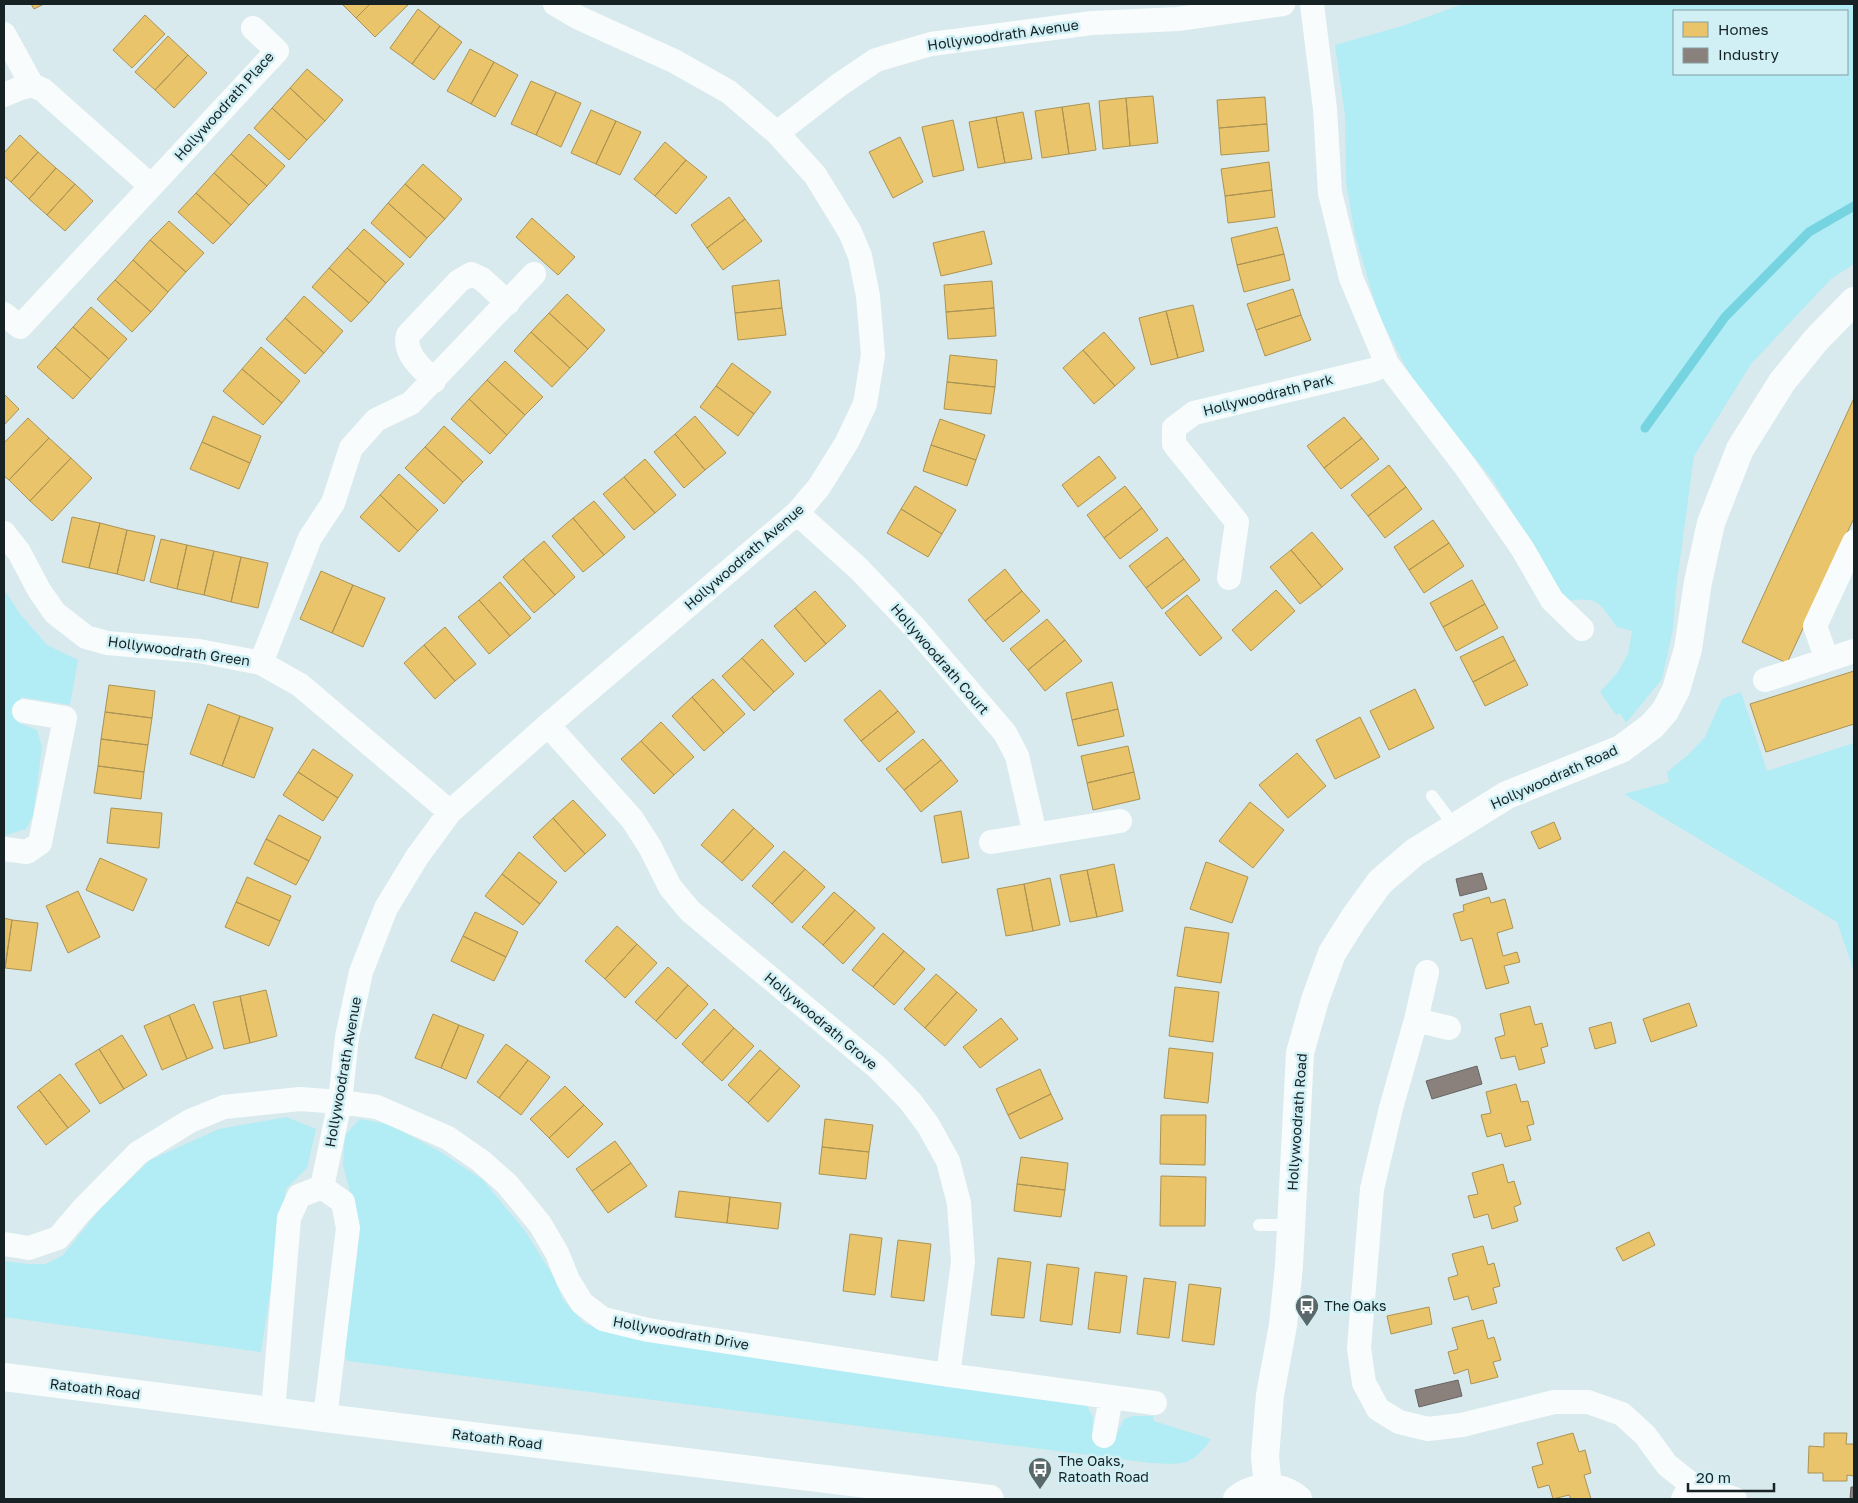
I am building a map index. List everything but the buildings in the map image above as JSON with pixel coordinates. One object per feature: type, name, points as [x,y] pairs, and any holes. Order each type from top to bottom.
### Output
[{"type":"main road","name":"Hollywoodrath Road","points":[[1268,1488],[1265,1456],[1270,1395],[1283,1325],[1289,1266],[1300,1053],[1315,1000],[1332,954],[1354,918],[1380,882],[1415,852],[1507,795],[1620,749],[1652,726],[1665,711],[1676,690],[1688,649],[1698,582],[1711,523],[1740,449],[1782,382],[1816,340],[1854,301]]},
{"type":"main road","name":"Ratoath Road","points":[[4,1377],[273,1412],[990,1499]]},
{"type":"main road","points":[[1237,1499],[1254,1490],[1268,1488],[1281,1490],[1298,1499]]},
{"type":"street","points":[[555,4],[576,17],[674,61],[729,92],[777,133]]},
{"type":"street","name":"Hollywoodrath Avenue","points":[[322,1187],[340,1102],[347,1037],[361,972],[386,908],[416,857],[450,812],[548,725],[797,513],[819,487],[847,442],[865,404],[873,354],[868,296],[860,256],[850,232],[815,175],[777,133],[876,60],[931,44],[1092,23],[1178,19],[1283,4]]},
{"type":"street","points":[[1312,4],[1326,109],[1330,193],[1351,278],[1387,364],[1465,466],[1522,548],[1552,600],[1582,629]]},
{"type":"street","name":"Hollywoodrath Place","points":[[4,314],[20,327],[277,51],[253,28]]},
{"type":"street","points":[[4,34],[32,85]]},
{"type":"street","points":[[4,95],[18,88],[32,85],[43,90],[151,186]]},
{"type":"street","points":[[434,381],[411,356],[406,344],[408,335],[440,301],[459,281],[471,274],[482,279],[508,303]]},
{"type":"street","points":[[261,662],[310,538],[333,504],[351,448],[376,420],[411,404],[534,274]]},
{"type":"street","name":"Hollywoodrath Park","points":[[1229,578],[1237,522],[1174,444],[1174,428],[1194,413],[1373,370],[1387,364]]},
{"type":"street","name":"Hollywoodrath Court","points":[[797,513],[859,569],[916,628],[1005,733],[1017,756],[1035,834]]},
{"type":"street","name":"Hollywoodrath Green","points":[[4,533],[11,555],[55,613],[86,637],[108,643],[199,651],[261,662],[300,685],[450,812]]},
{"type":"street","points":[[1827,660],[1815,626],[1854,542]]},
{"type":"street","points":[[1765,680],[1854,651]]},
{"type":"street","points":[[4,849],[27,852],[40,843],[65,718],[24,712]]},
{"type":"street","name":"Hollywoodrath Grove","points":[[548,725],[632,819],[650,847],[670,888],[690,911],[878,1068],[910,1101],[928,1125],[948,1162],[956,1195],[964,1262],[948,1375]]},
{"type":"street","points":[[992,842],[1120,820]]},
{"type":"street","points":[[1427,972],[1372,1189],[1359,1348],[1364,1383],[1378,1408],[1399,1422],[1428,1429],[1462,1425],[1554,1402],[1588,1402],[1622,1414],[1645,1435],[1687,1492],[1736,1499]]},
{"type":"street","points":[[1416,1020],[1450,1028]]},
{"type":"street","name":"Hollywoodrath Drive","points":[[4,1244],[29,1248],[58,1238],[82,1210],[138,1153],[190,1121],[224,1107],[300,1099],[377,1107],[448,1138],[481,1161],[507,1184],[540,1224],[557,1253],[568,1280],[582,1303],[603,1319],[648,1330],[948,1375],[1155,1403]]},
{"type":"street","points":[[273,1412],[290,1218],[299,1196],[322,1187],[343,1202],[348,1228],[325,1418]]},
{"type":"street","points":[[1104,1436],[1111,1397]]},
{"type":"lane","points":[[1432,796],[1455,827]]},
{"type":"lane","points":[[1259,1225],[1291,1226]]},
{"type":"shaded area","points":[[1463,4],[1854,4],[1854,264],[1831,279],[1751,364],[1694,456],[1676,589],[1673,629],[1662,679],[1626,723],[1620,713],[1616,715],[1600,692],[1618,672],[1628,654],[1632,631],[1617,627],[1602,606],[1592,600],[1566,601],[1492,479],[1423,394],[1410,375],[1379,316],[1355,235],[1346,182],[1345,115],[1335,45],[1402,26]]},
{"type":"shaded area","points":[[5,591],[20,614],[47,645],[78,660],[70,705],[21,697],[19,723],[37,730],[42,747],[33,816],[26,829],[6,835],[4,834]]},
{"type":"shaded area","points":[[1741,692],[1767,771],[1854,743],[1854,971],[1837,922],[1624,794],[1669,782],[1667,772],[1688,755],[1705,737],[1722,699]]},
{"type":"shaded area","points":[[286,1117],[316,1129],[307,1168],[286,1189],[261,1352],[4,1317],[4,1261],[46,1264],[63,1255],[100,1209],[150,1160],[219,1129]]},
{"type":"shaded area","points":[[360,1119],[388,1124],[439,1151],[483,1180],[525,1231],[555,1279],[563,1300],[585,1324],[601,1328],[1084,1401],[1093,1417],[1092,1438],[1113,1442],[1124,1419],[1133,1416],[1153,1416],[1154,1421],[1211,1439],[1191,1460],[1171,1464],[1151,1463],[347,1361],[343,1351],[354,1207],[343,1165],[345,1135]]},
{"type":"waterway","points":[[1645,428],[1725,317],[1809,232],[1854,206]]},
{"type":"place","name":"The Oaks","points":[[1307,1327]]},
{"type":"place","name":"The Oaks, Ratoath Road","points":[[1040,1490]]}]
